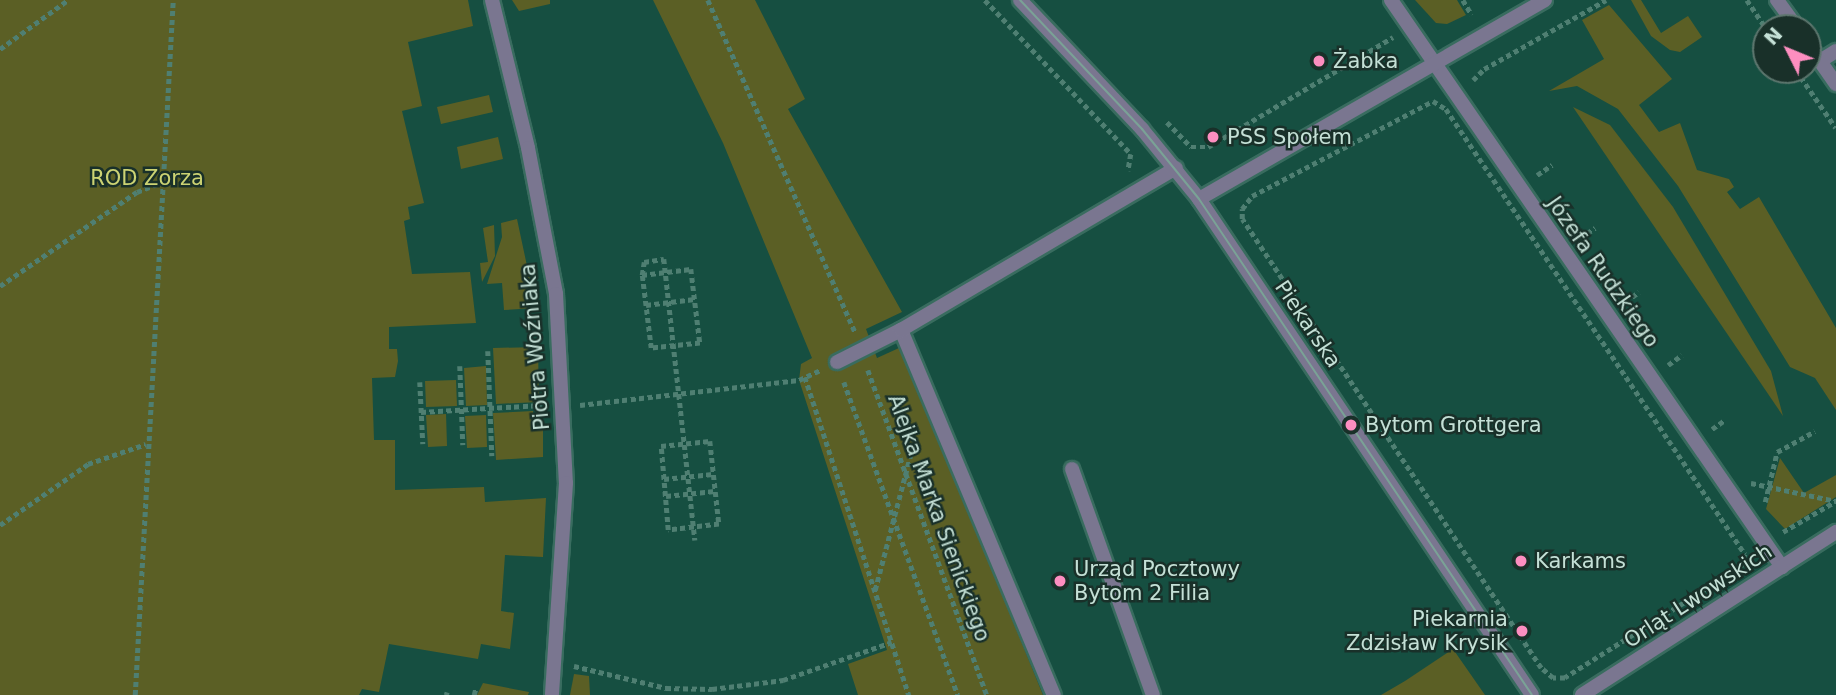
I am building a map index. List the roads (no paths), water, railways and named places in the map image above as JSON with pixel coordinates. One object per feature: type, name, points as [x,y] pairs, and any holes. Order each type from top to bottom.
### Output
[{"type":"street","name":"Piotra Woźniaka","points":[[492,0],[528,148],[556,294],[566,483],[552,695]]},
{"type":"street","name":"Piekarska","points":[[1020,0],[1176,169],[1199,199],[1532,695]]},
{"type":"street","name":"Józefa Rudzkiego","points":[[1391,0],[1782,567]]},
{"type":"street","points":[[1199,199],[1545,0]]},
{"type":"street","points":[[1822,64],[1836,84]]},
{"type":"street","points":[[837,362],[862,352],[901,330],[1176,169]]},
{"type":"street","points":[[901,330],[1054,695]]},
{"type":"street","points":[[1073,469],[1153,695]]},
{"type":"street","name":"Orląt Lwowskich","points":[[1583,695],[1836,532]]},
{"type":"tram line","points":[[1020,0],[1142,129],[1199,199],[1532,695]]},
{"type":"place","name":"Żabka","points":[[1319,61]]},
{"type":"place","name":"PSS Społem","points":[[1213,137]]},
{"type":"place","name":"Bytom Grottgera","points":[[1351,425]]},
{"type":"place","name":"Karkams","points":[[1521,561]]},
{"type":"place","name":"Urząd Pocztowy Bytom 2 Filia","points":[[1060,581]]},
{"type":"place","name":"Piekarnia Zdzisław Krysik","points":[[1522,631]]},
{"type":"park label","name":"ROD Zorza","points":[[147,178]]}]
